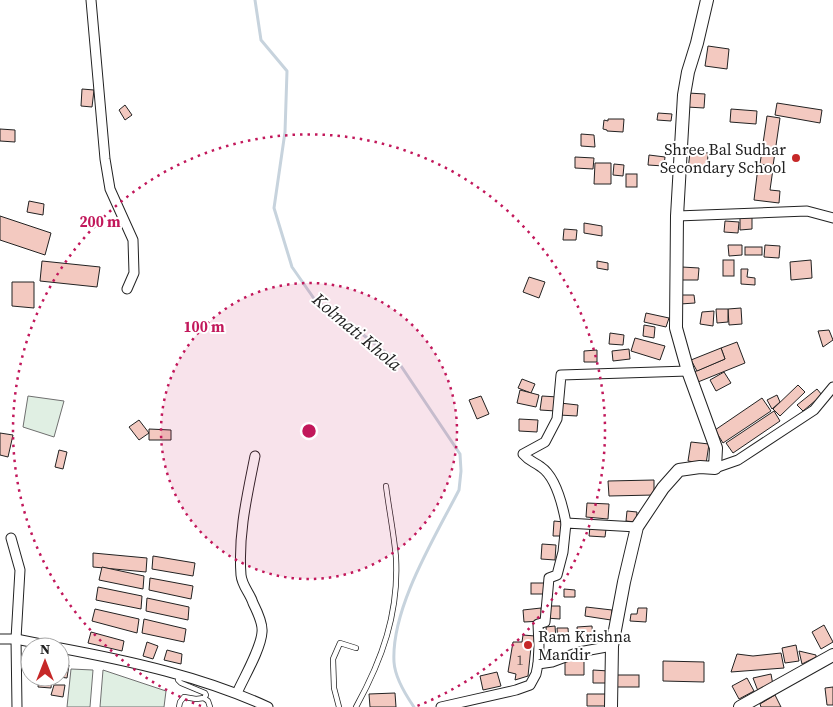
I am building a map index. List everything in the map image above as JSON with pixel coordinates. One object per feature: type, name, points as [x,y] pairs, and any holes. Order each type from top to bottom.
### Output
[{"type":"street","points":[[91,0],[105,159],[110,189],[133,240],[134,273],[126,289]]},
{"type":"street","points":[[707,0],[688,72],[684,95],[677,216],[676,328],[688,371],[716,448],[715,468]]},
{"type":"street","points":[[677,216],[806,211],[833,218]]},
{"type":"street","points":[[441,707],[516,690],[530,685],[536,674],[539,646],[538,624],[544,622],[549,578],[557,575],[559,569],[566,524],[555,484],[542,467],[529,462],[523,454],[545,442],[557,419],[561,375],[688,371]]},
{"type":"street","points":[[611,707],[612,646],[637,527],[663,488],[680,470],[700,467],[715,468],[738,460],[814,410],[833,387]]},
{"type":"street","points":[[237,693],[260,642],[262,630],[253,601],[243,584],[242,576],[243,512],[255,456]]},
{"type":"street","points":[[566,524],[637,527]]},
{"type":"street","points":[[11,538],[20,570],[16,639],[17,707]]},
{"type":"street","points":[[0,639],[20,640]]},
{"type":"street","points":[[538,664],[552,662],[579,652],[612,646]]},
{"type":"street","points":[[70,650],[95,654],[179,676],[237,693],[268,707]]},
{"type":"street","points":[[740,707],[833,655]]},
{"type":"lane","points":[[356,707],[369,684],[383,652],[396,588],[396,557],[386,486]]},
{"type":"lane","points":[[339,707],[334,688],[334,659],[340,643],[356,648]]},
{"type":"lane","points":[[179,676],[178,680],[181,683],[205,692],[204,698]]},
{"type":"lane","points":[[179,707],[184,697],[204,698],[208,701],[210,707]]},
{"type":"green space","points":[[28,396],[64,401],[54,437],[23,427]]},
{"type":"green space","points":[[71,669],[93,670],[90,707],[67,707]]},
{"type":"green space","points":[[103,670],[166,691],[164,707],[100,707]]},
{"type":"building","points":[[708,46],[729,49],[727,69],[705,66]]},
{"type":"building","points":[[82,89],[94,90],[92,107],[81,106]]},
{"type":"building","points":[[688,93],[705,94],[704,108],[687,107]]},
{"type":"building","points":[[777,103],[822,110],[820,123],[775,115]]},
{"type":"building","points":[[125,105],[132,115],[125,120],[119,110]]},
{"type":"building","points":[[731,109],[757,111],[756,124],[730,122]]},
{"type":"building","points":[[658,113],[672,114],[671,121],[657,120]]},
{"type":"building","points":[[767,116],[780,118],[773,166],[760,164]]},
{"type":"building","points":[[608,119],[624,119],[623,132],[603,129],[604,120],[608,121]]},
{"type":"building","points":[[0,129],[15,130],[15,142],[0,141]]},
{"type":"building","points":[[581,134],[594,135],[595,147],[581,146]]},
{"type":"building","points":[[690,152],[708,153],[707,172],[688,170]]},
{"type":"building","points":[[649,155],[665,157],[664,166],[648,165]]},
{"type":"building","points":[[575,157],[594,158],[593,169],[575,168]]},
{"type":"building","points":[[595,163],[611,163],[611,184],[594,184]]},
{"type":"building","points":[[614,164],[624,165],[623,176],[613,175]]},
{"type":"building","points":[[758,167],[773,169],[770,190],[780,191],[779,203],[754,200]]},
{"type":"building","points":[[626,174],[637,174],[637,187],[626,187]]},
{"type":"building","points":[[29,201],[44,204],[43,215],[27,212]]},
{"type":"building","points":[[0,216],[51,233],[45,255],[0,240]]},
{"type":"building","points":[[740,216],[752,216],[752,229],[740,230]]},
{"type":"building","points":[[725,221],[739,222],[738,233],[724,232]]},
{"type":"building","points":[[584,223],[602,226],[602,236],[584,233]]},
{"type":"building","points":[[564,229],[577,230],[576,240],[563,240]]},
{"type":"building","points":[[728,245],[742,245],[742,255],[729,256]]},
{"type":"building","points":[[765,245],[780,246],[779,258],[764,257]]},
{"type":"building","points":[[745,247],[762,247],[762,255],[745,255]]},
{"type":"building","points":[[723,260],[734,260],[734,276],[723,276]]},
{"type":"building","points":[[811,260],[812,278],[791,280],[790,262]]},
{"type":"building","points":[[42,261],[100,267],[97,287],[40,281]]},
{"type":"building","points":[[597,261],[608,263],[608,270],[597,268]]},
{"type":"building","points":[[682,267],[699,268],[698,280],[682,280]]},
{"type":"building","points":[[741,269],[748,269],[747,277],[755,278],[755,285],[741,284]]},
{"type":"building","points":[[529,277],[545,282],[539,298],[523,292]]},
{"type":"building","points":[[12,282],[34,282],[34,308],[12,306]]},
{"type":"building","points":[[680,295],[694,295],[695,303],[680,304]]},
{"type":"building","points":[[741,308],[742,324],[729,325],[728,309]]},
{"type":"building","points":[[716,309],[728,309],[728,322],[717,323]]},
{"type":"building","points":[[714,311],[713,326],[700,324],[702,312]]},
{"type":"building","points":[[646,313],[669,318],[666,327],[644,322]]},
{"type":"building","points":[[644,325],[655,327],[654,338],[643,336]]},
{"type":"building","points":[[829,330],[833,340],[823,347],[818,331]]},
{"type":"building","points":[[610,333],[624,335],[623,345],[609,344]]},
{"type":"building","points":[[635,338],[665,346],[660,360],[631,351]]},
{"type":"building","points":[[737,342],[745,363],[698,382],[694,372],[725,359],[721,348]]},
{"type":"building","points":[[721,348],[725,359],[697,371],[691,360]]},
{"type":"building","points":[[629,349],[630,359],[613,361],[612,351]]},
{"type":"building","points":[[597,350],[597,362],[584,362],[584,351]]},
{"type":"building","points":[[724,372],[731,383],[716,391],[710,380]]},
{"type":"building","points":[[522,379],[535,384],[531,393],[518,388]]},
{"type":"building","points":[[798,385],[805,392],[780,416],[773,409]]},
{"type":"building","points":[[817,389],[822,395],[803,411],[797,405]]},
{"type":"building","points":[[520,390],[539,395],[536,407],[517,403]]},
{"type":"building","points":[[777,395],[780,402],[772,409],[767,400]]},
{"type":"building","points":[[481,396],[489,414],[477,419],[469,400]]},
{"type":"building","points":[[542,396],[558,397],[556,411],[540,410]]},
{"type":"building","points":[[762,398],[771,411],[723,443],[715,430]]},
{"type":"building","points":[[560,403],[578,405],[577,416],[559,415]]},
{"type":"building","points":[[774,411],[780,421],[733,453],[726,443]]},
{"type":"building","points":[[519,419],[538,420],[537,432],[519,431]]},
{"type":"building","points":[[139,420],[149,433],[139,440],[129,427]]},
{"type":"building","points":[[149,429],[171,430],[171,440],[149,440]]},
{"type":"building","points":[[0,433],[13,435],[8,457],[0,455]]},
{"type":"building","points":[[691,442],[709,444],[706,464],[688,461]]},
{"type":"building","points":[[59,450],[67,452],[63,469],[55,467]]},
{"type":"building","points":[[654,480],[654,495],[609,496],[608,481]]},
{"type":"building","points":[[587,503],[609,504],[608,519],[586,517]]},
{"type":"building","points":[[627,511],[637,512],[636,522],[626,521]]},
{"type":"building","points":[[554,521],[564,522],[563,536],[553,536]]},
{"type":"building","points":[[590,527],[606,529],[605,537],[589,536]]},
{"type":"building","points":[[542,544],[556,545],[555,560],[541,559]]},
{"type":"building","points":[[93,553],[147,558],[146,572],[93,567]]},
{"type":"building","points":[[153,556],[195,563],[193,576],[152,569]]},
{"type":"building","points":[[102,567],[144,576],[143,589],[99,580]]},
{"type":"building","points":[[150,578],[193,586],[191,599],[149,590]]},
{"type":"building","points":[[531,583],[544,583],[544,594],[531,594]]},
{"type":"building","points":[[98,587],[142,596],[141,609],[96,600]]},
{"type":"building","points":[[564,589],[575,590],[575,597],[564,597]]},
{"type":"building","points":[[147,598],[189,607],[188,620],[146,611]]},
{"type":"building","points":[[547,606],[560,606],[560,619],[546,618]]},
{"type":"building","points":[[586,607],[612,610],[611,620],[585,616]]},
{"type":"building","points":[[541,608],[542,621],[524,622],[523,610]]},
{"type":"building","points":[[638,608],[647,608],[646,622],[630,621],[631,614],[637,614]]},
{"type":"building","points":[[95,609],[139,619],[137,633],[92,621]]},
{"type":"building","points":[[144,619],[186,629],[184,642],[142,633]]},
{"type":"building","points":[[824,625],[833,642],[821,649],[812,632]]},
{"type":"building","points":[[555,626],[556,639],[547,639],[546,627]]},
{"type":"building","points":[[592,626],[593,639],[578,640],[577,627]]},
{"type":"building","points":[[557,628],[568,628],[569,642],[558,642]]},
{"type":"building","points":[[91,632],[124,641],[122,651],[88,643]]},
{"type":"building","name":"Ram Krishna Mandir","points":[[523,635],[535,636],[536,645],[531,647],[528,676],[515,680],[516,674],[508,672],[513,642],[522,642]]},
{"type":"building","points":[[147,642],[158,646],[153,659],[143,656]]},
{"type":"building","points":[[796,645],[799,661],[785,663],[782,648]]},
{"type":"building","points":[[167,650],[182,654],[181,664],[164,660]]},
{"type":"building","points":[[799,651],[816,655],[816,657],[802,664]]},
{"type":"building","points":[[781,653],[784,668],[731,672],[737,654],[753,656]]},
{"type":"building","points":[[584,659],[584,675],[565,675],[565,660]]},
{"type":"building","points":[[663,661],[704,662],[704,682],[663,681]]},
{"type":"building","points":[[593,670],[609,671],[609,683],[593,683]]},
{"type":"building","points":[[497,672],[501,686],[483,690],[480,676]]},
{"type":"building","points":[[771,674],[773,685],[758,691],[753,678]]},
{"type":"building","points":[[615,675],[639,675],[639,687],[615,687]]},
{"type":"building","points":[[747,678],[754,691],[739,699],[732,686]]},
{"type":"building","points":[[53,687],[65,687],[63,697],[51,695]]},
{"type":"building","points":[[833,687],[833,705],[827,705],[825,688]]},
{"type":"building","points":[[395,693],[396,707],[370,707],[369,694]]},
{"type":"building","points":[[587,694],[606,694],[605,706],[587,706]]},
{"type":"building","points":[[775,695],[781,707],[761,707],[760,704]]},
{"type":"waterway","name":"Kolmati Khola","points":[[255,0],[261,40],[287,71],[285,132],[274,208],[292,267],[315,300],[399,363],[460,454],[459,490],[416,573],[407,596],[395,641],[394,662],[396,674],[414,707]]},
{"type":"place","name":"Shree Bal Sudhar Secondary School","points":[[796,158]]},
{"type":"place","name":"Ram Krishna Mandir","points":[[528,645]]}]
